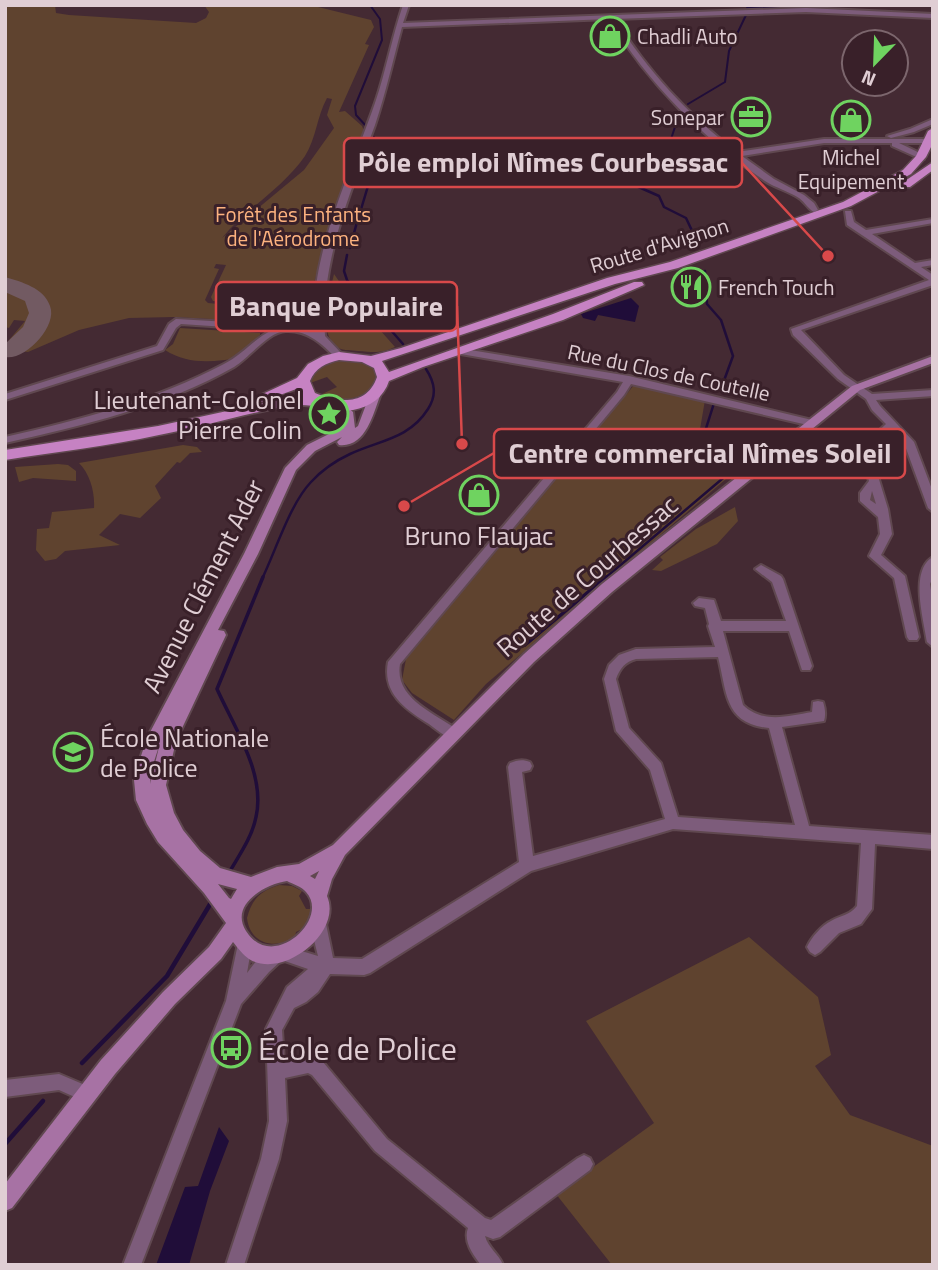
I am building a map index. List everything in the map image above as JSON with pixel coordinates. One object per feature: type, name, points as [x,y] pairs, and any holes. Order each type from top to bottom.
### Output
[{"type":"main road","name":"Route d'Avignon","points":[[386,378],[418,363],[586,306],[649,279],[849,218],[890,195],[927,161],[932,138]]},
{"type":"main road","name":"Route d'Avignon","points":[[371,360],[611,281],[674,265],[815,217],[874,192],[927,161]]},
{"type":"main road","points":[[5,456],[158,431],[292,401],[318,401],[338,405],[358,403],[380,391],[386,378],[381,367],[371,360],[340,356],[316,363],[307,372],[303,382],[304,389],[318,401]]},
{"type":"main road","points":[[5,448],[182,419],[250,401],[303,382]]},
{"type":"street","points":[[316,363],[321,339],[317,316],[329,252],[391,64],[406,5]]},
{"type":"street","points":[[399,25],[806,10],[933,16]]},
{"type":"street","points":[[611,17],[656,78],[720,143],[772,182],[810,202],[814,210]]},
{"type":"street","points":[[874,141],[912,131],[933,121]]},
{"type":"street","points":[[735,155],[824,141],[932,138]]},
{"type":"street","points":[[874,141],[901,145],[927,161]]},
{"type":"street","points":[[849,218],[864,233],[933,281]]},
{"type":"street","points":[[864,233],[933,222]]},
{"type":"street","points":[[913,266],[933,262]]},
{"type":"street","points":[[933,281],[796,329],[796,333],[815,352],[870,397],[912,447],[933,508]]},
{"type":"street","points":[[5,440],[90,420],[141,402],[224,368],[244,356],[268,335],[317,316]]},
{"type":"street","points":[[5,397],[160,348],[173,325],[179,321],[287,328],[321,339],[340,356]]},
{"type":"street","points":[[500,337],[500,346],[516,362]]},
{"type":"street","name":"Rue du Clos de Coutelle","points":[[458,351],[628,379],[812,424]]},
{"type":"street","name":"Route de Courbessac","points":[[318,896],[324,877],[339,850],[529,658],[607,588],[856,388],[933,359]]},
{"type":"street","points":[[453,734],[405,700],[395,685],[392,669],[394,662],[613,402],[628,379]]},
{"type":"street","points":[[870,397],[933,393]]},
{"type":"street","name":"Avenue Clément Ader","points":[[251,885],[215,875],[177,835],[161,803],[158,785],[168,741],[297,472],[319,453],[355,436],[366,422],[367,411],[374,396]]},
{"type":"street","name":"Avenue Clément Ader","points":[[239,933],[223,901],[160,830],[145,805],[142,777],[152,743],[251,554],[291,468],[299,457],[311,448],[349,429],[349,415],[338,405]]},
{"type":"street","points":[[891,425],[865,449],[884,516],[886,534],[875,556],[899,576],[913,637]]},
{"type":"street","points":[[932,635],[924,584],[933,561]]},
{"type":"street","points":[[761,569],[778,579],[806,666]]},
{"type":"street","points":[[699,603],[710,603],[737,708],[744,716],[757,722],[774,723],[819,717],[818,706]]},
{"type":"street","points":[[714,626],[794,626]]},
{"type":"street","points":[[673,823],[656,767],[622,732],[610,679],[612,669],[623,658],[636,654],[721,652]]},
{"type":"street","points":[[774,723],[804,833]]},
{"type":"street","points":[[525,766],[515,767],[527,865]]},
{"type":"street","points":[[239,933],[264,955],[280,955],[334,968],[364,967],[527,865],[673,823],[933,842]]},
{"type":"street","points":[[815,947],[834,928],[856,919],[864,909],[868,838]]},
{"type":"street","name":"Route de Courbessac","points":[[289,873],[302,871],[339,850]]},
{"type":"street","points":[[132,1265],[234,1001],[239,933],[236,907],[251,885],[263,878],[289,873],[312,885],[318,896],[321,905],[318,924],[320,939],[326,953],[324,965],[293,993],[274,1029],[278,1121],[270,1159],[235,1265]]},
{"type":"street","points":[[234,1001],[263,966],[299,947],[310,937],[318,924]]},
{"type":"street","points":[[5,1200],[86,1094],[169,998],[239,933]]},
{"type":"street","points":[[276,1072],[308,1065],[317,1068],[381,1145],[479,1225],[493,1230],[584,1164]]},
{"type":"street","points":[[5,1088],[59,1082],[86,1094]]},
{"type":"street","points":[[479,1225],[475,1233],[480,1248],[494,1265]]},
{"type":"green space","name":"Forêt des Enfants de l'Aérodrome","points":[[5,5],[55,5],[56,13],[69,15],[196,23],[206,18],[209,12],[204,5],[314,6],[371,20],[374,27],[365,44],[369,45],[339,112],[345,111],[362,126],[365,133],[351,160],[314,283],[287,281],[278,305],[213,301],[211,297],[226,265],[216,264],[214,268],[219,269],[205,300],[208,303],[305,314],[286,323],[174,317],[129,318],[79,330],[28,352],[6,349],[5,345],[25,321],[14,320],[9,328],[5,327]],"holes":[[[327,98],[332,99],[327,115],[334,128],[304,170],[222,238],[276,188],[305,156]]]},
{"type":"green space","points":[[334,274],[343,287],[340,305],[347,307],[349,295],[395,347],[377,352],[347,350],[339,348],[331,341],[326,312]]},
{"type":"green space","points":[[180,328],[260,335],[239,358],[201,361],[183,358],[165,350],[173,344]]},
{"type":"green space","points":[[345,359],[356,360],[373,368],[378,380],[366,393],[352,398],[337,399],[320,395],[337,387],[327,377],[310,383],[314,372],[328,363]]},
{"type":"green space","points":[[634,385],[705,400],[697,447],[733,473],[486,684],[454,720],[412,693],[402,680],[406,659]]},
{"type":"green space","points":[[183,445],[197,447],[202,452],[190,453],[180,463],[177,462],[155,486],[161,498],[140,518],[120,514],[99,535],[120,545],[65,551],[56,559],[45,561],[36,550],[37,529],[49,528],[52,512],[94,508],[91,484],[79,463]]},
{"type":"green space","points":[[68,465],[76,471],[76,481],[33,478],[19,482],[15,467]]},
{"type":"green space","points":[[735,507],[738,521],[717,544],[661,571],[652,570],[663,560],[660,557],[696,529]]},
{"type":"green space","points":[[279,885],[292,886],[302,891],[299,896],[306,909],[311,909],[310,920],[303,933],[302,929],[296,932],[295,938],[272,944],[253,934],[247,918],[258,897]]},
{"type":"green space","points":[[749,937],[818,997],[831,1055],[815,1066],[850,1115],[933,1146],[933,1265],[612,1265],[556,1194],[654,1123],[586,1021]]},
{"type":"shaded area","points":[[631,298],[639,306],[635,322],[598,315],[595,321],[583,318],[581,314]]},
{"type":"shaded area","points":[[219,1127],[229,1141],[210,1191],[189,1265],[156,1265],[185,1187],[198,1186]]},
{"type":"waterway","points":[[367,127],[356,115],[355,106],[382,40],[380,19],[370,5]]},
{"type":"waterway","points":[[747,8],[821,5]]},
{"type":"waterway","points":[[688,104],[725,82],[729,51],[746,15]]},
{"type":"waterway","points":[[663,150],[669,145],[680,112]]},
{"type":"waterway","points":[[374,137],[376,150]]},
{"type":"waterway","points":[[359,216],[377,156],[376,148]]},
{"type":"waterway","points":[[666,148],[625,181],[659,196],[664,207],[686,218],[695,237]]},
{"type":"waterway","points":[[350,248],[357,222]]},
{"type":"waterway","points":[[347,255],[344,271],[347,280],[403,344]]},
{"type":"waterway","points":[[705,271],[707,304],[721,320],[733,356],[722,386]]},
{"type":"waterway","points":[[262,579],[296,502],[315,478],[339,460],[403,433],[428,409],[434,394],[426,369]]},
{"type":"waterway","points":[[604,579],[735,468],[713,453],[704,443],[714,403]]},
{"type":"waterway","points":[[230,871],[252,831],[258,801],[257,784],[247,751],[217,689],[263,577]]},
{"type":"waterway","points":[[525,645],[606,577]]},
{"type":"waterway","points":[[82,1063],[167,976],[212,901]]},
{"type":"waterway","points":[[5,1144],[43,1101]]},
{"type":"taxiway","points":[[5,284],[33,297],[39,304],[40,313],[32,331],[12,351]]},
{"type":"place","name":"Chadli Auto","points":[[610,36]]},
{"type":"place","name":"Sonepar","points":[[751,117]]},
{"type":"place","name":"Michel Equipement","points":[[851,120]]},
{"type":"place","name":"Pôle emploi Nîmes Courbessac","points":[[828,256]]},
{"type":"place","name":"French Touch","points":[[691,287]]},
{"type":"place","name":"Lieutenant-Colonel Pierre Colin","points":[[329,414]]},
{"type":"place","name":"Banque Populaire","points":[[462,444]]},
{"type":"place","name":"Bruno Flaujac","points":[[479,495]]},
{"type":"place","name":"Centre commercial Nîmes Soleil","points":[[404,506]]},
{"type":"place","name":"École Nationale de Police","points":[[73,752]]},
{"type":"place","name":"École de Police","points":[[231,1048]]}]
